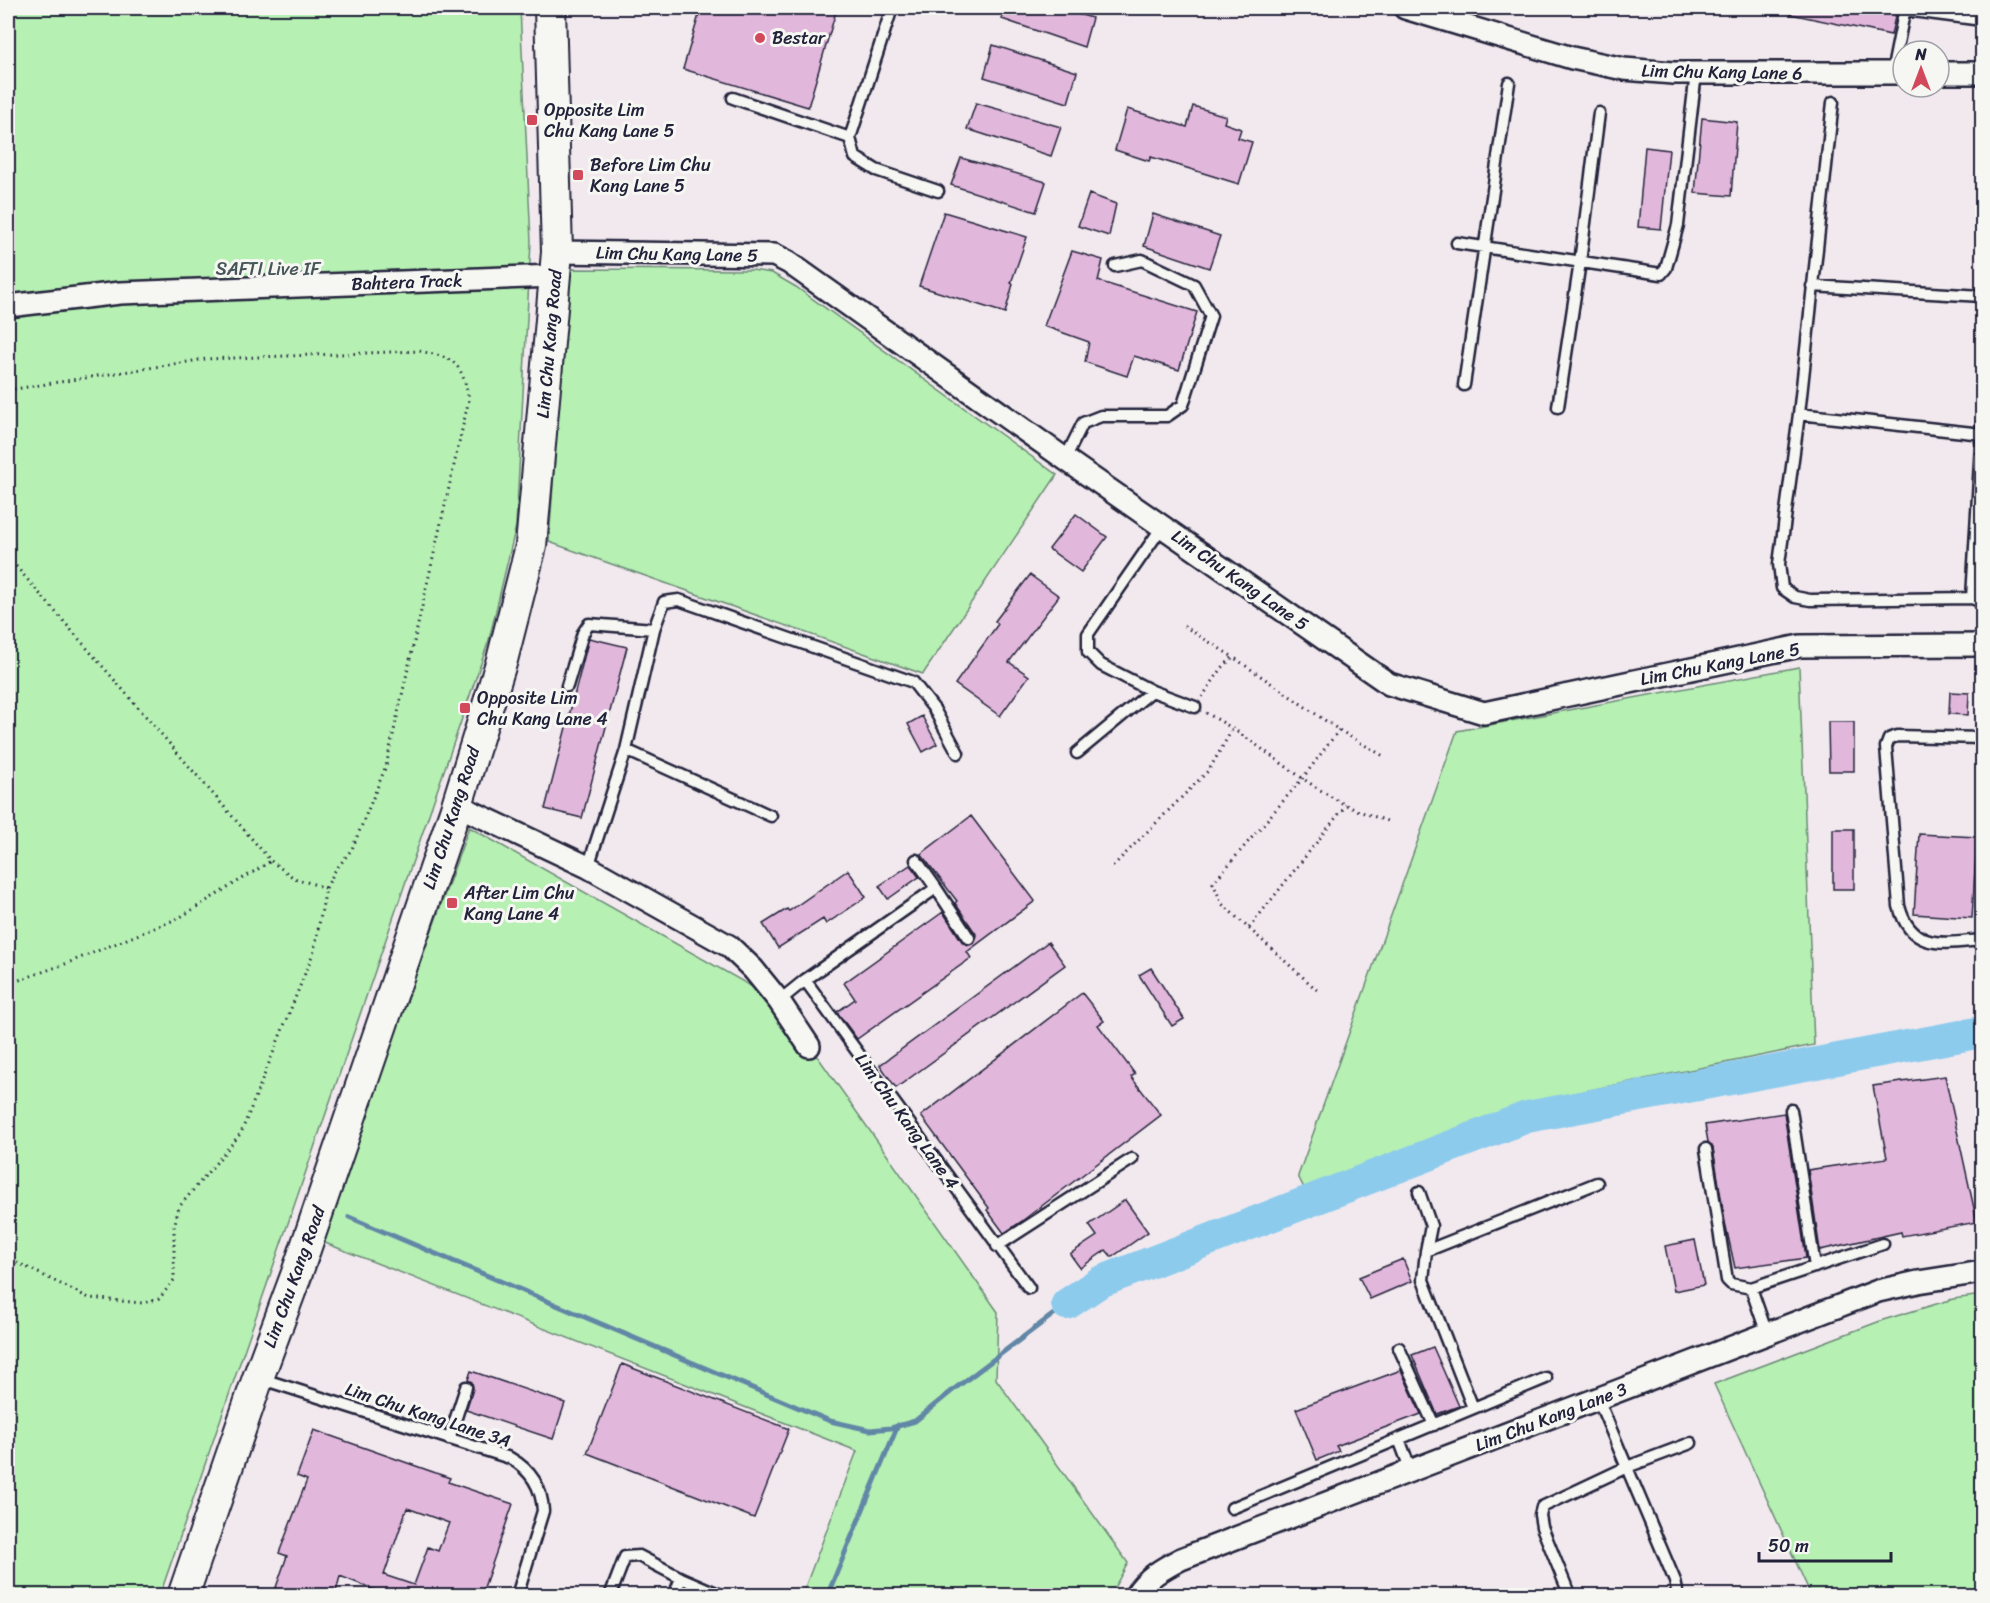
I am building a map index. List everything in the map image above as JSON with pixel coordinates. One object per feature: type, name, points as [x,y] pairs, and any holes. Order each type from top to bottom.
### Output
[{"type":"main road","name":"Lim Chu Kang Road","points":[[183,1596],[258,1378],[301,1262],[457,805],[502,660],[531,546],[556,264],[550,8]]},
{"type":"street","name":"Lim Chu Kang Lane 6","points":[[1406,8],[1572,58],[1624,69],[1696,73],[1891,73]]},
{"type":"street","points":[[1951,73],[1983,73]]},
{"type":"street","name":"Lim Chu Kang Lane 5","points":[[556,264],[774,255],[788,262],[1065,459],[1389,684],[1484,713],[1800,646],[1983,645]]},
{"type":"street","name":"Bahtera Track","points":[[8,306],[120,293],[556,264]]},
{"type":"street","points":[[457,805],[588,867],[729,946],[753,969],[779,1001],[809,1046]]},
{"type":"street","name":"Lim Chu Kang Lane 3","points":[[1135,1596],[1157,1571],[1181,1559],[1878,1291],[1983,1272]]},
{"type":"lane","points":[[892,8],[850,138],[855,157],[876,170],[938,191]]},
{"type":"lane","points":[[1902,39],[1905,9],[1983,20]]},
{"type":"lane","points":[[1457,243],[1661,274],[1666,268],[1678,225],[1696,73]]},
{"type":"lane","points":[[1464,385],[1509,83]]},
{"type":"lane","points":[[734,98],[850,138]]},
{"type":"lane","points":[[1833,102],[1799,414],[1779,564],[1782,588],[1795,597],[1810,600],[1977,600],[1983,427]]},
{"type":"lane","points":[[1558,407],[1599,113]]},
{"type":"lane","points":[[1065,459],[1083,423],[1101,416],[1167,416],[1182,405],[1211,316],[1194,285],[1142,260],[1115,266]]},
{"type":"lane","points":[[1812,286],[1983,296]]},
{"type":"lane","points":[[1799,414],[1982,434]]},
{"type":"lane","points":[[1162,527],[1088,634],[1088,652],[1101,665],[1152,691],[1195,707]]},
{"type":"lane","points":[[588,867],[626,750],[654,629],[664,602],[679,600],[913,682],[934,709],[958,753]]},
{"type":"lane","points":[[567,686],[583,633],[589,624],[654,629]]},
{"type":"lane","points":[[1077,753],[1152,691]]},
{"type":"lane","points":[[1983,738],[1897,736],[1889,739],[1886,747],[1899,906],[1903,919],[1911,932],[1924,940],[1939,944],[1983,940]]},
{"type":"lane","points":[[626,750],[771,816]]},
{"type":"lane","points":[[916,860],[969,938]]},
{"type":"lane","points":[[779,1001],[805,980],[936,888]]},
{"type":"lane","name":"Lim Chu Kang Lane 4","points":[[805,980],[1029,1288]]},
{"type":"lane","points":[[1791,1110],[1815,1267]]},
{"type":"lane","points":[[1706,1149],[1727,1280],[1731,1284],[1751,1288],[1883,1244]]},
{"type":"lane","points":[[997,1246],[1132,1159]]},
{"type":"lane","points":[[1426,1251],[1597,1184]]},
{"type":"lane","points":[[1419,1192],[1431,1226],[1424,1280],[1473,1408]]},
{"type":"lane","points":[[1751,1288],[1767,1334]]},
{"type":"lane","points":[[1399,1348],[1434,1425]]},
{"type":"lane","name":"Lim Chu Kang Lane 3A","points":[[258,1378],[510,1458],[524,1466],[542,1498],[543,1511],[521,1594]]},
{"type":"lane","points":[[1232,1508],[1546,1378]]},
{"type":"lane","points":[[448,1439],[466,1387]]},
{"type":"lane","points":[[1598,1399],[1675,1581],[1678,1596]]},
{"type":"lane","points":[[1399,1439],[1411,1471]]},
{"type":"lane","points":[[1569,1596],[1542,1527],[1540,1510],[1542,1507],[1627,1467],[1691,1443]]},
{"type":"lane","points":[[610,1596],[625,1557],[639,1556],[681,1578],[723,1596]]},
{"type":"lane","points":[[674,1596],[681,1578]]},
{"type":"path","points":[[8,390],[206,359],[419,351],[441,355],[456,363],[464,377],[469,399],[386,766],[352,849],[334,871],[326,888],[314,951],[241,1133],[179,1207],[174,1227],[174,1280],[159,1299],[142,1303],[89,1298],[8,1258]]},
{"type":"path","points":[[8,556],[271,861],[294,878],[326,888]]},
{"type":"path","points":[[1184,626],[1339,730],[1385,757]]},
{"type":"path","points":[[1233,657],[1222,668],[1195,707],[1233,728],[1302,779],[1346,805],[1387,821]]},
{"type":"path","points":[[1113,866],[1209,770],[1233,728]]},
{"type":"path","points":[[1317,990],[1222,904],[1213,883],[1302,779],[1339,730]]},
{"type":"path","points":[[1249,928],[1346,805]]},
{"type":"path","points":[[8,984],[65,964],[179,918],[271,861]]},
{"type":"green space","name":"SAFTI Live IF","points":[[8,8],[520,8],[531,242],[516,526],[489,640],[160,1595],[8,1596]]},
{"type":"green space","points":[[568,269],[752,270],[772,273],[796,287],[1057,475],[923,674],[549,542]]},
{"type":"green space","points":[[1799,667],[1814,1045],[1530,1102],[1304,1188],[1298,1176],[1457,731]]},
{"type":"green space","points":[[469,827],[779,1002],[998,1312],[996,1379],[1128,1563],[1110,1595],[802,1595],[857,1451],[320,1241]]},
{"type":"green space","points":[[1982,1295],[1982,1595],[1811,1595],[1714,1384],[1883,1320],[1953,1299]]},
{"type":"building","name":"Bestar","points":[[701,8],[837,8],[808,107],[683,69]]},
{"type":"building","points":[[1006,8],[1057,8],[1092,18],[1084,47],[1002,19]]},
{"type":"building","points":[[1790,8],[1897,8],[1891,35],[1790,14]]},
{"type":"building","points":[[993,45],[1077,72],[1068,103],[984,77]]},
{"type":"building","points":[[976,103],[1061,127],[1051,156],[967,129]]},
{"type":"building","points":[[1193,106],[1226,116],[1224,123],[1241,129],[1238,138],[1252,142],[1239,184],[1151,157],[1149,161],[1115,150],[1127,109],[1187,127]]},
{"type":"building","points":[[1702,118],[1737,122],[1731,196],[1695,193]]},
{"type":"building","points":[[1645,147],[1669,150],[1661,229],[1638,227]]},
{"type":"building","points":[[961,158],[1046,182],[1036,212],[951,185]]},
{"type":"building","points":[[1089,194],[1116,204],[1109,236],[1078,226]]},
{"type":"building","points":[[944,212],[1027,237],[1011,283],[1013,284],[1005,313],[919,286]]},
{"type":"building","points":[[1153,214],[1220,236],[1209,268],[1144,246]]},
{"type":"building","points":[[1072,251],[1103,260],[1098,281],[1197,312],[1179,370],[1134,356],[1127,376],[1085,362],[1089,342],[1044,326]]},
{"type":"building","points":[[1076,514],[1107,537],[1081,572],[1049,549]]},
{"type":"building","points":[[1030,575],[1059,596],[1009,662],[1029,676],[1000,716],[955,684],[998,624],[995,621]]},
{"type":"building","points":[[589,638],[627,647],[582,818],[545,809]]},
{"type":"building","points":[[1950,692],[1969,693],[1968,715],[1949,714]]},
{"type":"building","points":[[922,716],[937,744],[923,752],[908,724]]},
{"type":"building","points":[[1828,722],[1854,722],[1854,771],[1829,771]]},
{"type":"building","points":[[971,816],[1035,901],[967,952],[971,958],[857,1039],[837,1012],[855,999],[844,983],[943,912],[963,943],[969,945],[975,942],[976,934],[955,903],[957,901],[921,854]]},
{"type":"building","points":[[1833,829],[1854,829],[1854,889],[1833,889]]},
{"type":"building","points":[[1919,834],[1977,837],[1972,918],[1914,914]]},
{"type":"building","points":[[910,865],[919,877],[888,899],[879,886]]},
{"type":"building","points":[[848,870],[866,897],[826,924],[823,919],[778,948],[763,924],[787,909],[789,911]]},
{"type":"building","points":[[1048,942],[1065,965],[896,1088],[880,1065]]},
{"type":"building","points":[[1151,968],[1184,1019],[1172,1026],[1139,975]]},
{"type":"building","points":[[1082,993],[1104,1021],[1098,1025],[1135,1074],[1131,1077],[1161,1115],[1004,1233],[987,1210],[989,1208],[921,1116]]},
{"type":"building","points":[[1945,1076],[1977,1222],[1902,1236],[1901,1232],[1820,1250],[1808,1170],[1887,1158],[1873,1086]]},
{"type":"building","points":[[1784,1113],[1806,1258],[1735,1268],[1713,1148],[1708,1142],[1705,1125]]},
{"type":"building","points":[[1125,1200],[1148,1232],[1112,1257],[1106,1250],[1080,1268],[1070,1254],[1097,1236],[1089,1225]]},
{"type":"building","points":[[1695,1240],[1704,1285],[1674,1291],[1665,1246]]},
{"type":"building","points":[[1403,1259],[1412,1281],[1370,1299],[1359,1277]]},
{"type":"building","points":[[1433,1347],[1459,1406],[1437,1414],[1412,1355]]},
{"type":"building","points":[[622,1364],[789,1429],[754,1518],[587,1453]]},
{"type":"building","points":[[1401,1370],[1421,1414],[1336,1446],[1339,1451],[1317,1460],[1296,1409]]},
{"type":"building","points":[[471,1371],[565,1403],[553,1439],[466,1410],[473,1389],[472,1382],[468,1380]]},
{"type":"building","points":[[314,1430],[450,1478],[448,1482],[513,1504],[481,1596],[390,1596],[340,1576],[335,1596],[273,1596],[287,1556],[279,1553],[307,1480],[297,1476]],"holes":[[[407,1508],[449,1523],[438,1551],[428,1547],[414,1585],[384,1575]]]},
{"type":"waterway","points":[[1067,1304],[1100,1282],[1527,1117],[1982,1032]]},
{"type":"waterway","points":[[349,1217],[830,1421],[870,1430],[891,1428],[915,1421],[1067,1304]]},
{"type":"waterway","points":[[827,1596],[898,1425]]},
{"type":"place","name":"Bestar","points":[[760,38]]},
{"type":"place","name":"Opposite Lim Chu Kang Lane 5","points":[[532,120]]},
{"type":"place","name":"Before Lim Chu Kang Lane 5","points":[[578,175]]},
{"type":"place","name":"Opposite Lim Chu Kang Lane 4","points":[[465,708]]},
{"type":"place","name":"After Lim Chu Kang Lane 4","points":[[452,903]]}]
